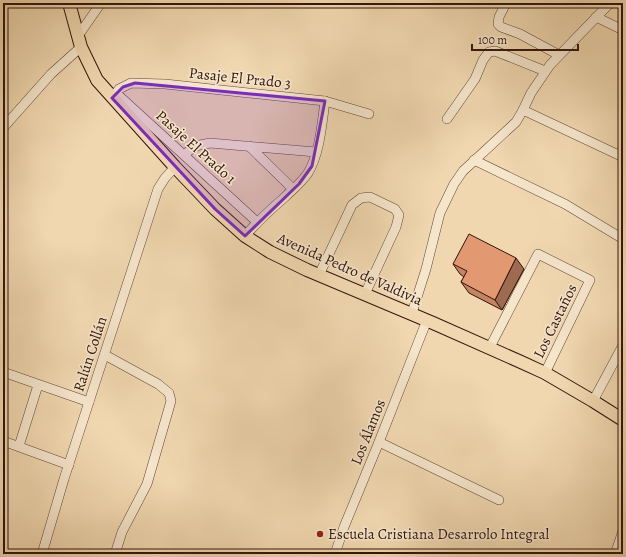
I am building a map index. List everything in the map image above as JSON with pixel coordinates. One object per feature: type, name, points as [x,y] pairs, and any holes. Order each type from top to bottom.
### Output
[{"type":"main road","name":"Avenida Pedro de Valdivia","points":[[69,3],[79,41],[97,80],[114,95],[175,167],[215,209],[245,236],[283,259],[490,347],[545,373],[623,420]]},
{"type":"street","points":[[3,128],[79,41],[101,3]]},
{"type":"street","points":[[506,3],[498,17],[498,24],[501,27],[520,34],[559,55]]},
{"type":"street","points":[[412,314],[426,269],[440,213],[454,184],[463,171],[474,160],[511,127],[523,110],[545,71],[610,3]]},
{"type":"street","points":[[596,17],[623,30]]},
{"type":"street","points":[[447,119],[475,78],[483,60],[489,52],[496,51],[545,71]]},
{"type":"street","name":"Pasaje El Prado 3","points":[[114,95],[123,87],[135,83],[165,84],[325,101],[369,114]]},
{"type":"street","name":"Pasaje El Prado 1","points":[[114,95],[185,154],[257,222]]},
{"type":"street","points":[[245,236],[257,222],[293,189],[308,172],[316,152],[325,101]]},
{"type":"street","points":[[523,110],[623,157]]},
{"type":"street","points":[[185,154],[195,146],[205,143],[316,152]]},
{"type":"street","points":[[249,146],[293,189]]},
{"type":"street","points":[[474,160],[565,204],[623,240]]},
{"type":"street","name":"Ralún Collán","points":[[42,554],[89,402],[158,189],[175,167]]},
{"type":"street","points":[[319,275],[352,205],[361,198],[370,197],[396,209],[399,213],[398,220],[365,294]]},
{"type":"street","name":"Los Castaños","points":[[490,347],[538,254],[590,280],[545,373]]},
{"type":"street","name":"Los Álamos","points":[[334,554],[427,320]]},
{"type":"street","points":[[593,401],[623,345]]},
{"type":"street","points":[[105,355],[158,384],[169,393],[170,401],[147,484],[122,532],[115,554]]},
{"type":"street","points":[[3,372],[89,402]]},
{"type":"street","points":[[19,446],[38,385]]},
{"type":"street","points":[[3,441],[69,465]]},
{"type":"street","points":[[379,442],[498,500]]},
{"type":"street","points":[[615,554],[623,531]]},
{"type":"highlighted area","points":[[135,83],[325,101],[312,166],[299,184],[245,236],[215,209],[112,98],[123,87]]},
{"type":"building","points":[[469,234],[516,258],[495,300],[461,282],[467,271],[453,264]]},
{"type":"place","name":"Escuela Cristiana Desarrolo Integral","points":[[320,534]]}]
